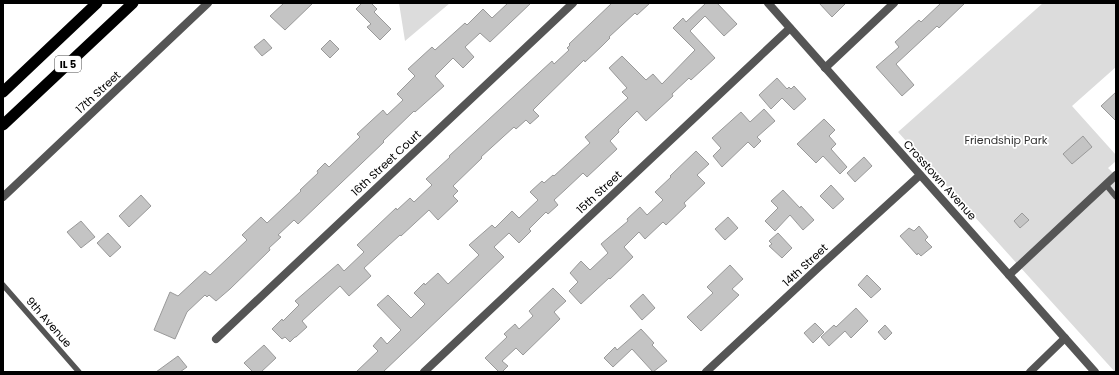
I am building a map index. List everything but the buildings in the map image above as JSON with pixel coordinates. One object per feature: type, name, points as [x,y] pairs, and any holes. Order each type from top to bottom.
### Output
[{"type":"highway","name":"IL 5","points":[[3,92],[98,3]]},
{"type":"highway","name":"IL 5","points":[[3,125],[133,3]]},
{"type":"street","name":"17th Street","points":[[3,197],[208,3]]},
{"type":"street","name":"16th Street Court","points":[[216,340],[572,3]]},
{"type":"street","name":"Crosstown Avenue","points":[[768,3],[1095,372]]},
{"type":"street","points":[[825,68],[894,3]]},
{"type":"street","name":"15th Street","points":[[424,372],[790,28]]},
{"type":"street","name":"14th Street","points":[[706,372],[920,175]]},
{"type":"street","points":[[1009,275],[1116,175]]},
{"type":"street","points":[[1030,372],[1065,338]]},
{"type":"lane","points":[[1106,185],[1116,197]]},
{"type":"lane","name":"9th Avenue","points":[[3,285],[79,372]]},
{"type":"green space","points":[[399,3],[450,3],[405,41]]},
{"type":"green space","name":"Friendship Park","points":[[1043,3],[1116,3],[1116,67],[1072,106],[1116,155],[1116,161],[1108,168],[1116,176],[1116,372],[898,132]]}]
